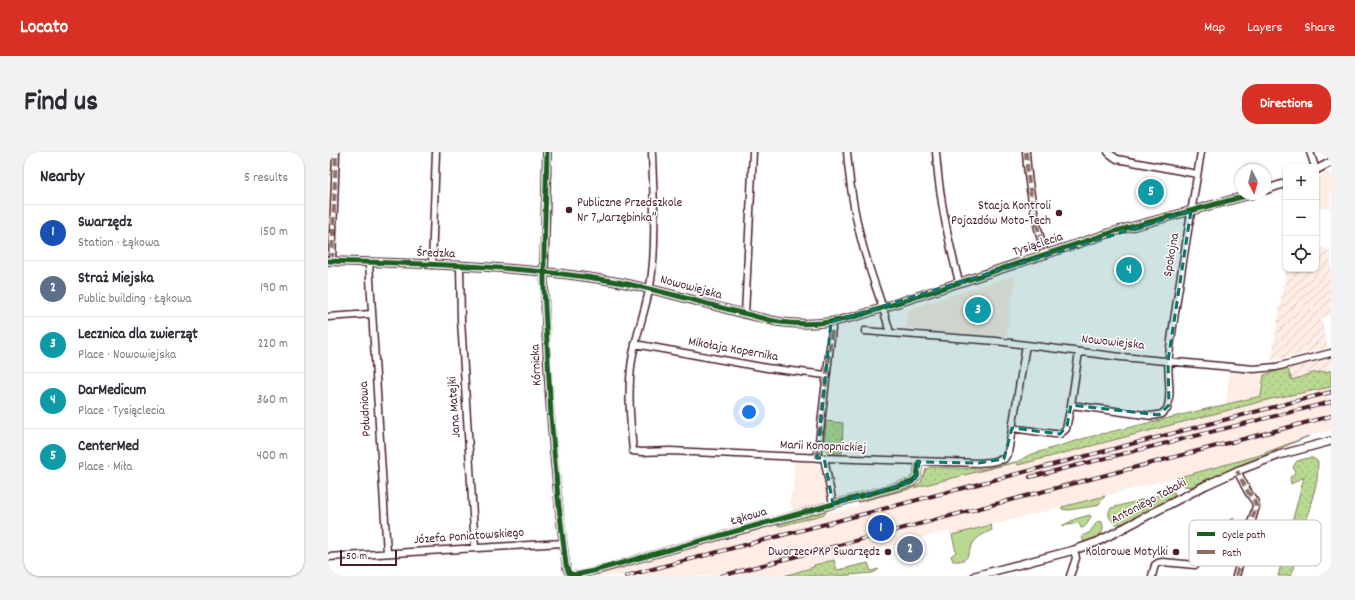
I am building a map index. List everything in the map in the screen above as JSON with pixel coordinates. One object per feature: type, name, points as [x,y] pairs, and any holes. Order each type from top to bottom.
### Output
[{"type":"street","points":[[330,261],[336,152]]},
{"type":"street","points":[[432,265],[436,152]]},
{"type":"street","name":"Kórnicka","points":[[547,152],[544,271],[551,416],[563,543],[567,569],[571,574]]},
{"type":"street","points":[[636,344],[649,288],[652,266],[652,152]]},
{"type":"street","points":[[745,314],[753,152]]},
{"type":"street","points":[[847,152],[851,190],[858,226],[867,261],[890,333]]},
{"type":"street","points":[[936,152],[943,211],[951,252],[959,282]]},
{"type":"street","points":[[1026,152],[1034,213],[1045,254]]},
{"type":"street","name":"Spokojna","points":[[1071,405],[1149,416],[1162,414],[1167,409],[1169,405],[1168,361],[1180,275],[1201,152]]},
{"type":"street","points":[[1310,152],[1314,164]]},
{"type":"street","points":[[1109,153],[1117,159],[1197,174]]},
{"type":"street","points":[[1319,168],[1331,162]]},
{"type":"street","points":[[1271,188],[1283,184]]},
{"type":"street","name":"Tysiąclecia","points":[[831,322],[883,308],[1116,232],[1235,199]]},
{"type":"street","name":"Średzka","points":[[330,261],[544,271]]},
{"type":"street","name":"Południowa","points":[[368,263],[386,553]]},
{"type":"street","name":"Jana Matejki","points":[[460,266],[461,327],[475,548]]},
{"type":"street","name":"Nowowiejska","points":[[544,271],[649,288],[745,314],[788,323],[810,324],[831,322]]},
{"type":"street","points":[[328,317],[372,314]]},
{"type":"street","points":[[817,458],[832,329],[831,322]]},
{"type":"street","name":"Nowowiejska","points":[[865,331],[973,338],[1121,357],[1261,369],[1276,367],[1331,353]]},
{"type":"street","name":"Mikołaja Kopernika","points":[[636,344],[760,366],[826,375]]},
{"type":"street","name":"Marii Konopnickiej","points":[[636,344],[632,363],[630,396],[630,419],[634,451],[681,451],[919,462],[990,462],[1004,459],[1008,453],[1012,428]]},
{"type":"street","points":[[1026,345],[1012,428],[1054,434],[1060,434],[1066,430],[1068,426],[1079,352]]},
{"type":"street","name":"Antoniego Tabaki","points":[[975,576],[1074,550],[1097,542],[1237,471],[1279,456],[1331,441]]},
{"type":"street","points":[[824,458],[833,504]]},
{"type":"street","name":"Łąkowa","points":[[571,574],[579,574],[601,569],[912,482],[917,476],[919,462]]},
{"type":"street","points":[[1237,471],[1255,502],[1256,506],[1252,520]]},
{"type":"street","name":"Józefa Poniatowskiego","points":[[328,557],[563,543]]},
{"type":"street","points":[[1070,576],[1076,558],[1074,550]]},
{"type":"street","points":[[1152,576],[1154,567],[1158,563],[1163,562],[1189,564]]},
{"type":"street","points":[[1236,576],[1239,566]]},
{"type":"highlighted area","points":[[1191,211],[1168,361],[1169,405],[1159,415],[1071,405],[1067,426],[1060,434],[1012,428],[1004,459],[979,463],[919,462],[917,476],[912,482],[833,504],[824,458],[817,458],[831,322]]},
{"type":"shaded area","points":[[1331,171],[1331,209],[1319,207],[1319,177]]},
{"type":"shaded area","points":[[1319,248],[1331,250],[1331,315],[1321,318],[1328,348],[1271,361],[1286,272],[1319,272]]},
{"type":"shaded area","points":[[1016,275],[1006,338],[907,328],[909,309]]},
{"type":"shaded area","points":[[1331,357],[1331,371],[1313,373],[1292,380],[1287,368]]},
{"type":"shaded area","points":[[1229,372],[1264,375],[1261,396],[1226,404]]},
{"type":"shaded area","points":[[1331,387],[1331,430],[1309,436],[1257,456],[1106,496],[952,535],[950,535],[949,531],[814,565],[814,567],[784,576],[586,576],[744,535],[749,531],[774,524],[781,526],[825,514],[826,510],[829,510],[829,512],[832,511],[833,513],[858,506],[858,502],[1017,462],[1019,464],[1271,399]]},
{"type":"shaded area","points":[[794,462],[814,463],[822,469],[827,497],[824,503],[793,511],[790,503],[791,492],[793,492]]},
{"type":"green space","points":[[1287,368],[1292,380],[1313,373],[1331,371],[1331,387],[1271,399],[1018,465],[1016,462],[1029,455],[1089,437],[1261,396],[1264,375]]},
{"type":"green space","points":[[826,421],[843,423],[842,453],[828,453],[824,447]]},
{"type":"green space","points":[[1309,436],[1193,486],[1188,487],[1183,485],[1176,478],[1257,456]]},
{"type":"green space","points":[[1313,458],[1318,462],[1317,481],[1306,520],[1293,520],[1304,477],[1291,484],[1290,477],[1294,475],[1295,471],[1293,467],[1297,461]]},
{"type":"green space","points":[[1012,463],[858,502],[915,486],[921,482],[926,469],[930,467],[981,469]]},
{"type":"green space","points":[[1172,492],[1175,493],[1174,497],[1127,523],[1117,524],[1112,521],[1109,515],[1111,508]]},
{"type":"green space","points":[[1105,496],[1099,504],[1095,506],[1068,510],[1062,509],[1062,507]]},
{"type":"green space","points":[[828,508],[829,510],[826,510],[825,514],[781,526],[774,524]]},
{"type":"green space","points":[[1090,515],[1091,517],[1088,523],[1083,528],[1081,528],[1079,523],[1062,526],[1075,519]]},
{"type":"green space","points":[[1098,521],[1102,522],[1103,530],[1099,536],[1084,543],[1082,536],[1089,533]]},
{"type":"green space","points":[[991,525],[992,530],[976,540],[966,558],[959,561],[953,561],[951,556],[956,552],[952,535]]},
{"type":"green space","points":[[834,560],[837,570],[868,563],[871,571],[879,569],[873,573],[837,576],[784,576],[814,567],[814,565]]},
{"type":"green space","points":[[1281,566],[1294,566],[1291,576],[1278,576]]},
{"type":"railway","points":[[626,576],[1331,392]]},
{"type":"railway","points":[[1030,477],[1331,402]]},
{"type":"railway","points":[[721,576],[1331,416]]},
{"type":"marked path","points":[[332,261],[336,152]]},
{"type":"marked path","points":[[1026,152],[1032,204],[1045,254]]},
{"type":"marked path","points":[[817,458],[832,329],[831,322]]},
{"type":"marked path","points":[[1237,471],[1255,502],[1256,506],[1252,520]]},
{"type":"marked path","points":[[1236,576],[1239,566]]},
{"type":"cycle path","points":[[547,152],[544,288],[551,416],[558,498],[566,565],[569,573],[575,575],[593,571],[912,482],[917,476],[919,462]]},
{"type":"cycle path","points":[[328,261],[506,268],[577,276],[633,285],[779,322],[812,324],[842,320],[864,314],[1116,231],[1235,199]]},
{"type":"place","name":"CenterMed","points":[[1151,192]]},
{"type":"place","name":"Publiczne Przedszkole Nr 7„Jarzębinka”","points":[[569,210]]},
{"type":"place","name":"Stacja Kontroli Pojazdów Moto-Tech","points":[[1059,213]]},
{"type":"place","name":"DarMedicum","points":[[1129,270]]},
{"type":"place","name":"Lecznica dla zwierząt","points":[[978,310]]},
{"type":"place","name":"Swarzędz","points":[[881,528]]},
{"type":"place","name":"Straż Miejska","points":[[910,549]]},
{"type":"place","name":"Dworzec PKP Swarzędz","points":[[888,552]]},
{"type":"place","name":"Kolorowe Motylki","points":[[1176,552]]}]
